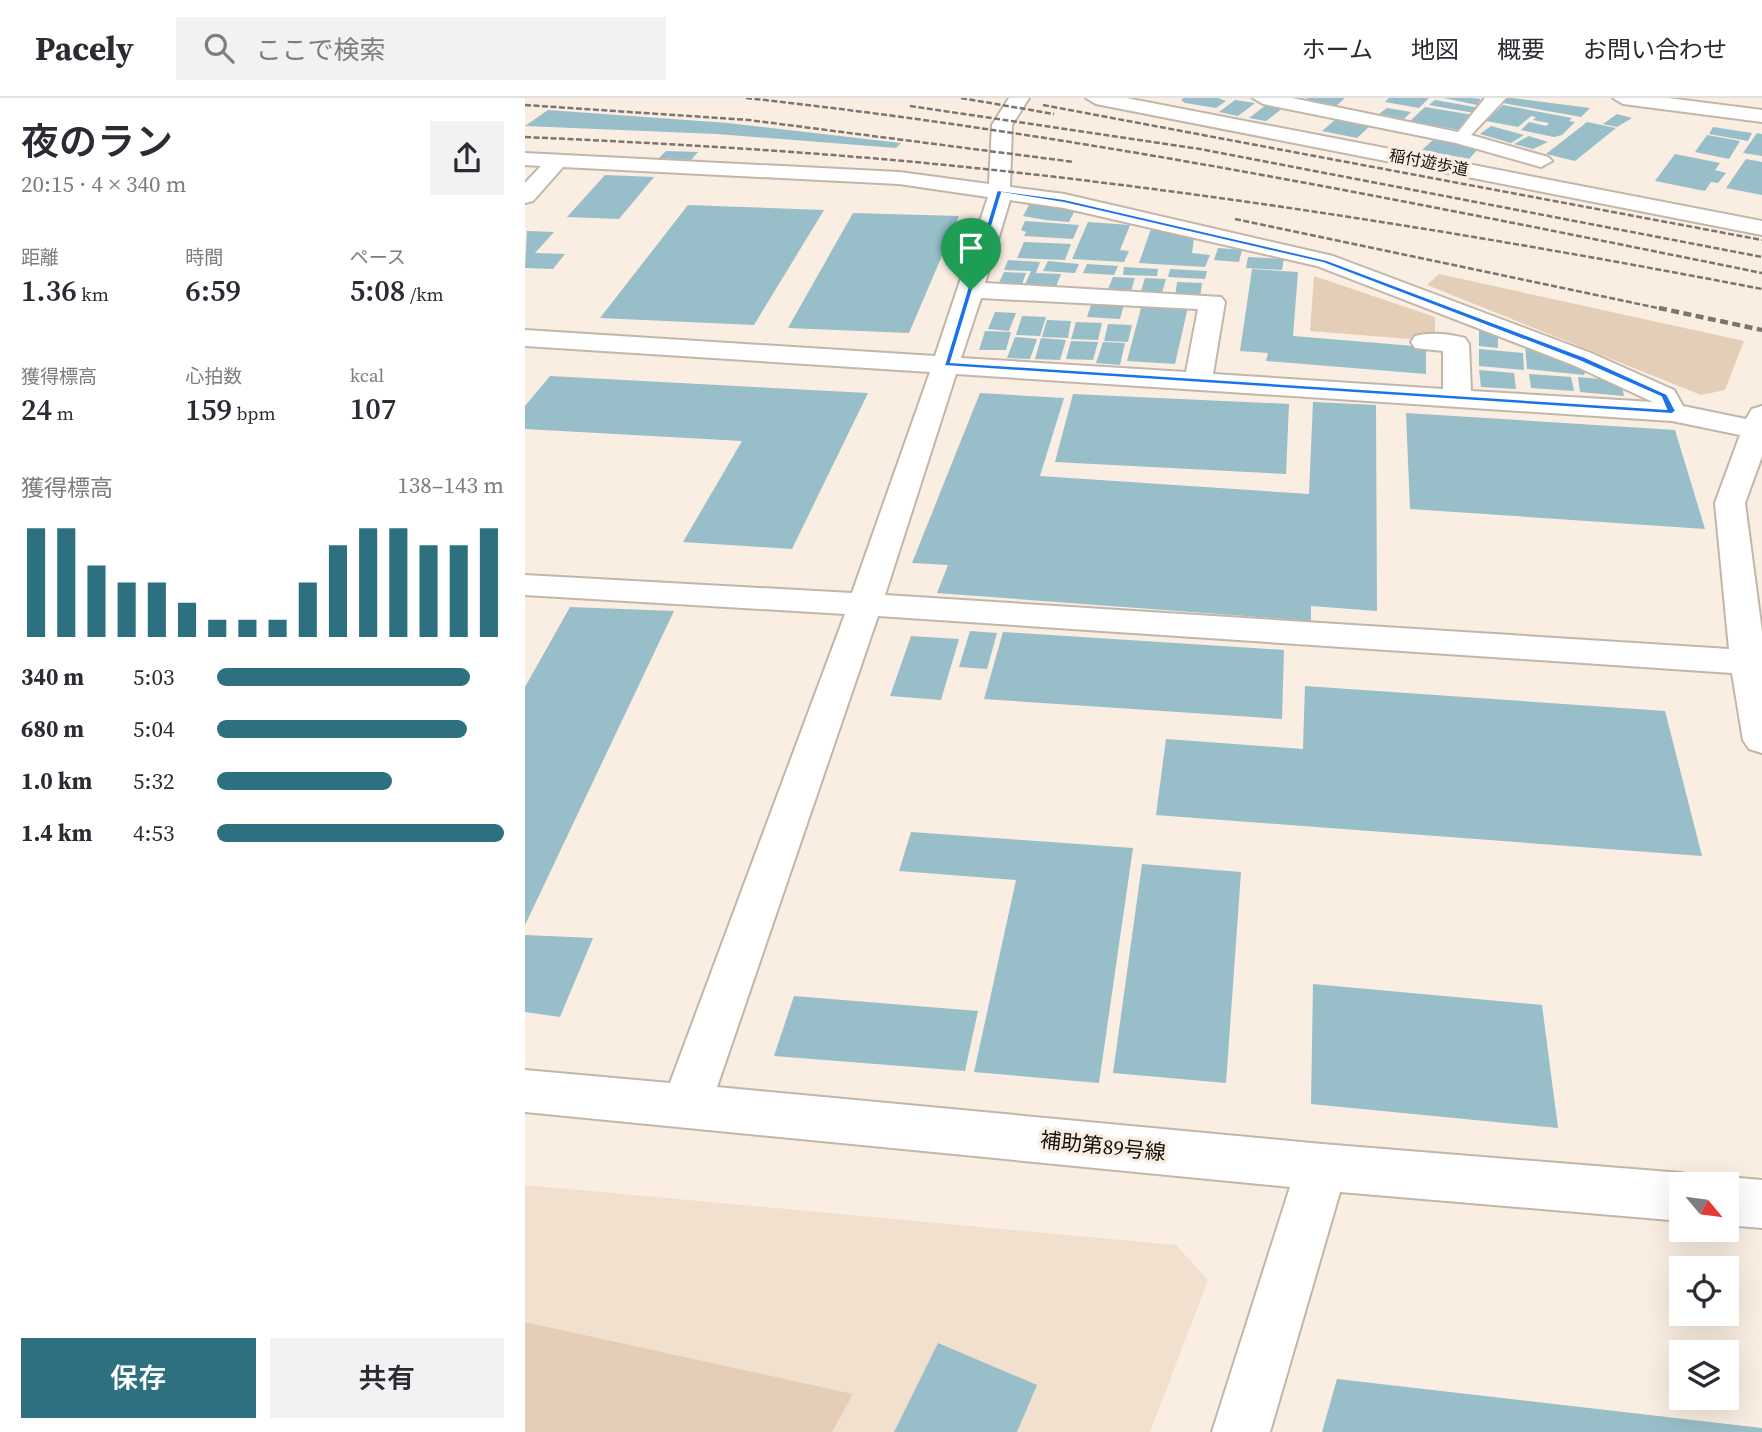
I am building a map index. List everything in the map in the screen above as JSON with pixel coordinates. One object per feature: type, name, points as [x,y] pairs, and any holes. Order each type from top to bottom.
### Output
[{"type":"street","points":[[686,1106],[865,604],[971,290],[1000,191],[1002,125],[1019,98]]},
{"type":"street","name":"稲付遊歩道","points":[[1096,98],[1762,228]]},
{"type":"street","points":[[1263,98],[1459,138],[1557,165]]},
{"type":"street","points":[[1467,130],[1496,98]]},
{"type":"street","points":[[1623,98],[1762,116]]},
{"type":"street","points":[[525,159],[899,178],[1064,201],[1325,261],[1582,359],[1664,396],[1672,411]]},
{"type":"street","points":[[525,196],[558,160]]},
{"type":"street","points":[[1583,172],[1762,215]]},
{"type":"street","points":[[971,290],[1212,302],[1198,381]]},
{"type":"street","points":[[525,338],[1672,411],[1760,425],[1730,503],[1748,662],[1762,740]]},
{"type":"street","points":[[1424,342],[1456,344],[1457,398]]},
{"type":"street","points":[[525,585],[865,604],[1748,662]]},
{"type":"street","name":"補助第89号線","points":[[525,1091],[1322,1167],[1669,1196]]},
{"type":"street","points":[[1241,1432],[1322,1167]]},
{"type":"street","points":[[1739,1202],[1762,1204]]},
{"type":"shaded area","points":[[1439,274],[1744,341],[1725,390],[1701,395],[1427,285]]},
{"type":"shaded area","points":[[1314,276],[1435,317],[1435,341],[1310,331]]},
{"type":"shaded area","points":[[525,1185],[1176,1245],[1208,1280],[1150,1432],[525,1432]]},
{"type":"shaded area","points":[[525,1322],[853,1394],[832,1432],[525,1432]]},
{"type":"building","points":[[1218,98],[1226,101],[1216,108],[1185,103],[1181,100]]},
{"type":"building","points":[[1345,98],[1336,106],[1305,100]]},
{"type":"building","points":[[1389,98],[1429,98],[1419,108],[1385,102]]},
{"type":"building","points":[[1444,98],[1472,98],[1481,99],[1477,105]]},
{"type":"building","points":[[1507,98],[1590,108],[1581,117],[1503,103]]},
{"type":"building","points":[[1235,100],[1255,103],[1238,116],[1219,112]]},
{"type":"building","points":[[1435,100],[1480,108],[1474,113],[1429,105]]},
{"type":"building","points":[[1266,105],[1283,108],[1266,121],[1249,118]]},
{"type":"building","points":[[1503,105],[1572,118],[1569,121],[1575,122],[1562,135],[1554,137],[1521,130],[1529,122],[1546,126],[1549,123],[1533,120],[1536,117],[1531,116],[1518,127],[1486,121]]},
{"type":"building","points":[[1425,107],[1473,115],[1459,130],[1410,121]]},
{"type":"building","points":[[1387,108],[1411,112],[1404,119],[1379,114]]},
{"type":"building","points":[[548,110],[728,123],[901,143],[896,148],[717,134],[525,126]]},
{"type":"building","points":[[1617,114],[1632,118],[1617,127],[1603,124]]},
{"type":"building","points":[[1336,119],[1371,125],[1357,138],[1322,131]]},
{"type":"building","points":[[1587,122],[1616,128],[1575,161],[1546,154]]},
{"type":"building","points":[[1491,126],[1524,135],[1511,143],[1480,134]]},
{"type":"building","points":[[1713,127],[1752,133],[1748,141],[1709,134]]},
{"type":"building","points":[[1757,133],[1762,134],[1762,156],[1743,153]]},
{"type":"building","points":[[1707,135],[1740,141],[1729,159],[1695,152]]},
{"type":"building","points":[[1529,136],[1548,142],[1533,149],[1514,144]]},
{"type":"building","points":[[1433,140],[1479,148],[1469,159],[1422,150]]},
{"type":"building","points":[[666,151],[698,152],[691,160],[659,158]]},
{"type":"building","points":[[1675,154],[1720,163],[1715,170],[1726,173],[1718,183],[1711,182],[1705,191],[1655,181]]},
{"type":"building","points":[[1746,159],[1762,162],[1762,195],[1726,188]]},
{"type":"building","points":[[605,175],[654,177],[619,219],[567,217]]},
{"type":"building","points":[[688,205],[824,210],[754,325],[600,318]]},
{"type":"building","points":[[1029,205],[1050,206],[1074,212],[1069,222],[1023,216]]},
{"type":"building","points":[[853,213],[959,216],[909,333],[788,328]]},
{"type":"building","points":[[1025,221],[1079,225],[1073,239],[1024,236],[1026,232],[1021,230]]},
{"type":"building","points":[[1088,222],[1130,225],[1120,250],[1129,251],[1124,262],[1072,259]]},
{"type":"building","points":[[1151,229],[1194,239],[1192,253],[1210,255],[1205,267],[1139,263]]},
{"type":"building","points":[[527,231],[554,232],[535,253],[565,254],[553,269],[525,268]]},
{"type":"building","points":[[1024,242],[1071,244],[1065,260],[1017,258]]},
{"type":"building","points":[[1218,248],[1242,250],[1239,262],[1214,260]]},
{"type":"building","points":[[1248,257],[1284,259],[1282,270],[1246,268]]},
{"type":"building","points":[[1008,260],[1040,262],[1036,273],[1061,274],[1055,289],[1024,287],[1031,271],[1004,270]]},
{"type":"building","points":[[1048,261],[1079,264],[1075,273],[1043,271]]},
{"type":"building","points":[[1087,264],[1118,266],[1114,275],[1083,273]]},
{"type":"building","points":[[1124,267],[1158,269],[1157,276],[1123,275]]},
{"type":"building","points":[[1170,269],[1207,271],[1205,279],[1168,277]]},
{"type":"building","points":[[1252,269],[1298,272],[1293,336],[1426,347],[1426,374],[1266,361],[1268,353],[1240,351]]},
{"type":"building","points":[[1004,272],[1026,273],[1021,287],[998,285]]},
{"type":"building","points":[[1113,277],[1135,278],[1131,291],[1108,289]]},
{"type":"building","points":[[1145,278],[1166,279],[1161,296],[1140,294]]},
{"type":"building","points":[[1177,282],[1202,283],[1200,298],[1175,297]]},
{"type":"building","points":[[1093,299],[1125,301],[1120,319],[1087,317]]},
{"type":"building","points":[[1142,304],[1188,307],[1175,364],[1127,361]]},
{"type":"building","points":[[995,312],[1016,313],[1009,331],[988,329]]},
{"type":"building","points":[[1022,316],[1046,317],[1040,336],[1016,335]]},
{"type":"building","points":[[1047,320],[1071,321],[1068,338],[1042,337]]},
{"type":"building","points":[[1076,322],[1102,323],[1098,340],[1071,339]]},
{"type":"building","points":[[1108,324],[1132,325],[1128,342],[1104,341]]},
{"type":"building","points":[[1479,329],[1498,331],[1498,348],[1479,346]]},
{"type":"building","points":[[985,331],[1011,332],[1006,350],[979,350]]},
{"type":"building","points":[[1015,337],[1037,339],[1030,359],[1007,358]]},
{"type":"building","points":[[1041,338],[1066,340],[1060,360],[1035,359]]},
{"type":"building","points":[[1071,341],[1098,342],[1093,360],[1066,359]]},
{"type":"building","points":[[1103,342],[1125,343],[1120,365],[1096,363]]},
{"type":"building","points":[[1525,346],[1550,353],[1548,356],[1563,358],[1586,369],[1584,375],[1527,369]]},
{"type":"building","points":[[1479,349],[1523,353],[1524,370],[1479,366]]},
{"type":"building","points":[[1479,370],[1514,373],[1516,389],[1481,387]]},
{"type":"building","points":[[1529,374],[1571,377],[1574,391],[1531,388]]},
{"type":"building","points":[[550,376],[868,393],[792,549],[683,542],[742,441],[525,429],[525,406]]},
{"type":"building","points":[[1578,377],[1621,381],[1624,396],[1580,392]]},
{"type":"building","points":[[980,393],[1064,398],[1040,476],[1309,494],[1313,402],[1376,405],[1377,611],[1311,606],[1311,621],[937,593],[948,565],[912,563]]},
{"type":"building","points":[[1073,394],[1289,404],[1286,474],[1055,462]]},
{"type":"building","points":[[1406,413],[1675,430],[1705,529],[1410,509]]},
{"type":"building","points":[[570,607],[674,611],[525,925],[525,687]]},
{"type":"building","points":[[970,631],[997,633],[987,669],[959,667]]},
{"type":"building","points":[[1003,632],[1284,650],[1282,719],[984,699]]},
{"type":"building","points":[[911,636],[959,639],[941,700],[890,696]]},
{"type":"building","points":[[1305,686],[1665,711],[1702,856],[1156,815],[1166,739],[1303,749]]},
{"type":"building","points":[[911,832],[1133,848],[1099,1083],[974,1072],[1016,880],[899,871]]},
{"type":"building","points":[[1142,864],[1241,872],[1226,1083],[1113,1073]]},
{"type":"building","points":[[525,935],[593,938],[560,1017],[525,1012]]},
{"type":"building","points":[[1313,984],[1542,1005],[1558,1128],[1311,1104]]},
{"type":"building","points":[[794,996],[978,1011],[965,1071],[774,1056]]},
{"type":"building","points":[[938,1343],[1037,1385],[1017,1432],[894,1432]]},
{"type":"building","points":[[1337,1379],[1762,1428],[1762,1432],[1322,1432]]},
{"type":"railway","points":[[746,98],[1002,131],[1129,152],[1383,198],[1762,273]]},
{"type":"railway","points":[[961,98],[1054,114]]},
{"type":"railway","points":[[525,105],[749,120],[1074,162]]},
{"type":"railway","points":[[1043,105],[1762,240]]},
{"type":"railway","points":[[910,106],[1200,149],[1762,257]]},
{"type":"railway","points":[[525,137],[818,154],[1091,181],[1379,222],[1762,289]]},
{"type":"railway","points":[[1235,219],[1667,310]]},
{"type":"railway","points":[[1659,308],[1762,330]]},
{"type":"route","points":[[1000,191],[1064,201],[1325,261],[1582,359],[1664,396],[1672,411],[946,364],[971,290],[1000,191]]}]
